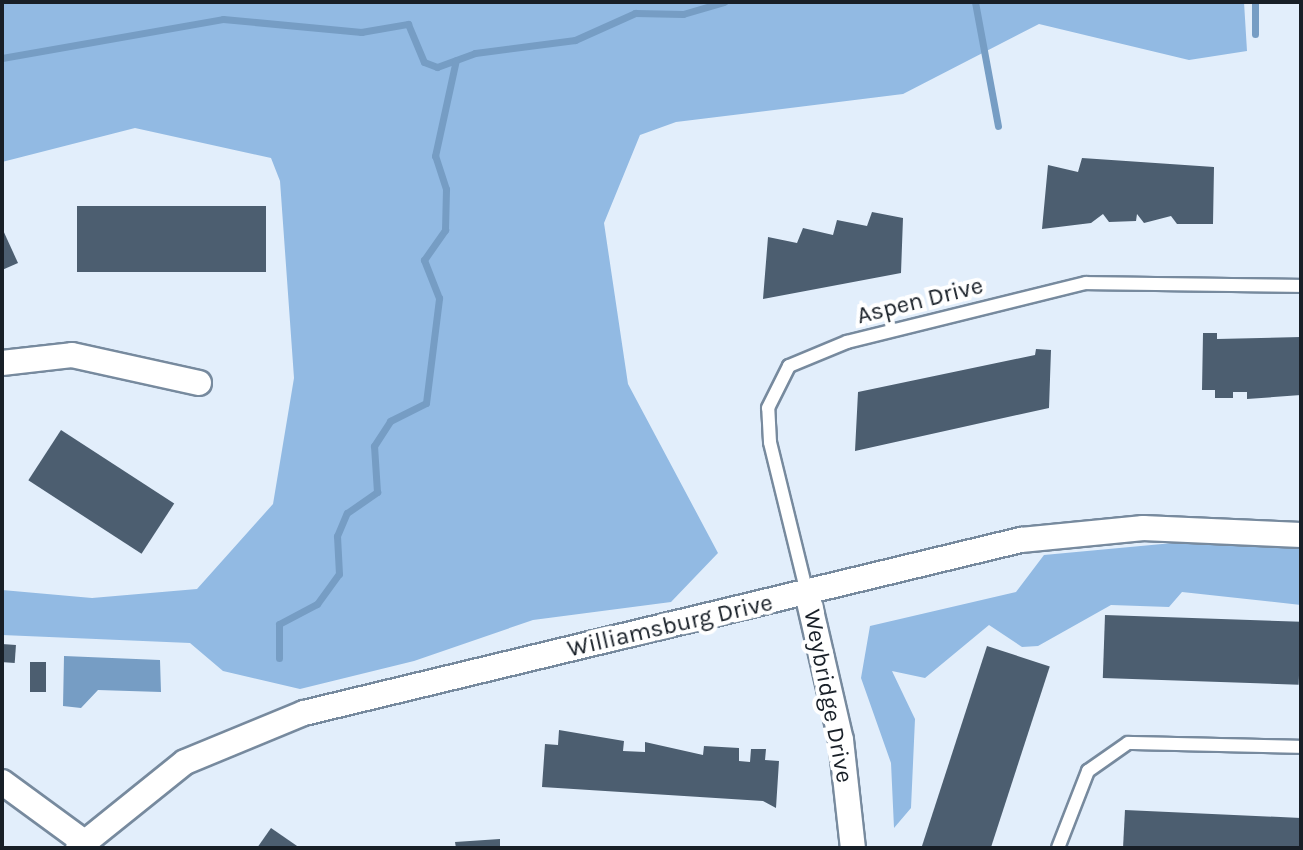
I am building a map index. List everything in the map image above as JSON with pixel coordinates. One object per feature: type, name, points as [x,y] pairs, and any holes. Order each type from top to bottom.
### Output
[{"type":"street","points":[[2,363],[72,355],[199,383]]},
{"type":"street","name":"Williamsburg Drive","points":[[81,845],[141,791],[245,733],[807,593],[1081,530],[1301,535]]},
{"type":"street","name":"Weybridge Drive","points":[[807,593],[841,740],[853,848]]},
{"type":"street","points":[[2,782],[81,845]]},
{"type":"lane","name":"Aspen Drive","points":[[807,593],[768,408],[776,383],[798,361],[1086,283],[1301,286]]},
{"type":"lane","points":[[1058,848],[1088,771],[1128,743],[1301,747]]},
{"type":"shaded area","points":[[2,2],[1244,2],[1247,51],[1189,60],[1039,24],[903,94],[676,122],[640,135],[604,223],[628,384],[718,553],[671,602],[533,620],[414,661],[300,689],[223,671],[190,643],[2,635],[2,590],[92,598],[197,589],[273,504],[294,378],[280,181],[271,158],[135,128],[2,162]]},
{"type":"shaded area","points":[[1216,539],[1301,545],[1301,605],[1182,592],[1169,607],[1111,605],[1038,646],[1022,647],[989,625],[925,678],[892,671],[915,719],[911,808],[894,828],[891,763],[861,678],[870,626],[1016,592],[1044,555]]},
{"type":"shaded area","points":[[64,656],[160,660],[161,692],[98,690],[81,708],[63,706]]},
{"type":"building","points":[[1082,158],[1214,167],[1213,224],[1177,224],[1171,216],[1144,223],[1137,214],[1136,221],[1109,222],[1103,214],[1091,223],[1042,229],[1048,165],[1078,172]]},
{"type":"building","points":[[77,206],[266,206],[266,272],[77,272]]},
{"type":"building","points":[[872,212],[903,218],[901,273],[763,299],[768,237],[797,243],[803,228],[833,235],[837,220],[867,226]]},
{"type":"building","points":[[2,228],[18,263],[2,270]]},
{"type":"building","points":[[1203,333],[1217,333],[1217,339],[1301,337],[1301,395],[1247,399],[1247,392],[1233,392],[1233,398],[1215,398],[1215,390],[1202,390]]},
{"type":"building","points":[[1036,349],[1051,350],[1049,408],[855,451],[858,392],[1035,355]]},
{"type":"building","points":[[61,430],[174,504],[142,554],[28,480]]},
{"type":"building","points":[[1105,615],[1301,622],[1299,685],[1103,678]]},
{"type":"building","points":[[2,644],[16,645],[15,663],[2,662]]},
{"type":"building","points":[[987,646],[1050,666],[991,848],[921,848]]},
{"type":"building","points":[[30,662],[46,662],[46,692],[30,692]]},
{"type":"building","points":[[559,730],[624,741],[623,751],[645,752],[645,742],[703,755],[704,746],[739,748],[739,761],[750,762],[751,749],[766,749],[765,760],[779,761],[776,808],[763,801],[542,787],[545,744],[558,745]]},
{"type":"building","points":[[1125,810],[1301,818],[1301,848],[1123,848]]},
{"type":"building","points":[[271,828],[300,848],[257,848]]},
{"type":"building","points":[[500,839],[500,848],[456,848],[455,842]]},
{"type":"waterway","points":[[2,58],[223,19],[361,32],[408,24],[424,62],[437,67],[475,53],[575,40],[635,13],[683,14],[724,2]]},
{"type":"waterway","points":[[975,2],[998,126]]},
{"type":"waterway","points":[[1255,2],[1255,34]]},
{"type":"waterway","points":[[279,658],[279,624],[317,604],[339,574],[337,536],[347,513],[377,492],[374,446],[390,421],[426,403],[439,298],[424,260],[445,230],[446,189],[435,156],[456,60]]}]
